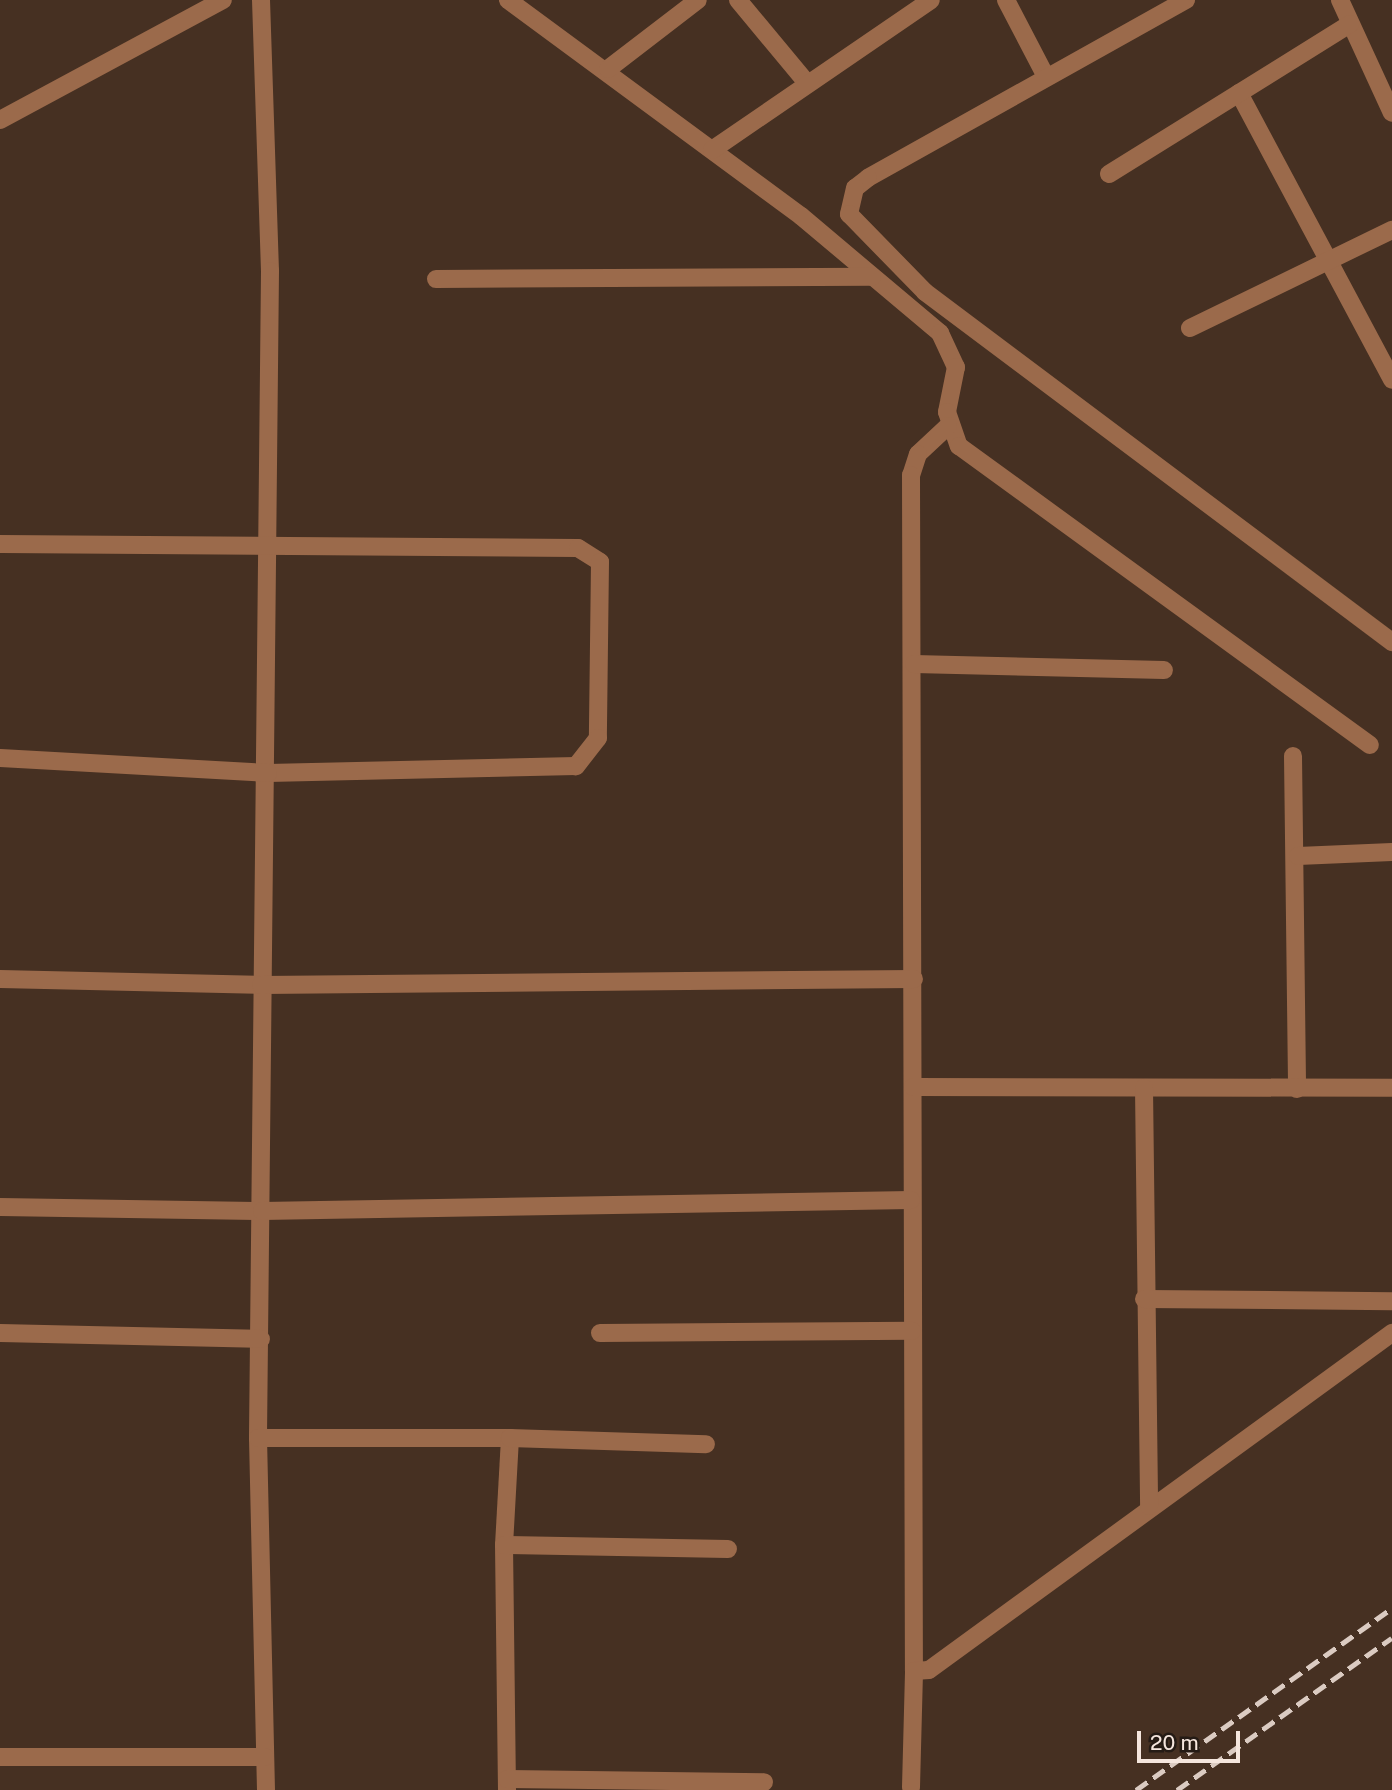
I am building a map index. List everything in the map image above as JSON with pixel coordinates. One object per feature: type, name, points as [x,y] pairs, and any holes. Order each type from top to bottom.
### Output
[{"type":"street","points":[[0,120],[223,0]]},
{"type":"street","points":[[261,0],[270,271],[268,772],[261,985],[262,1211],[258,1438],[266,1790]]},
{"type":"street","points":[[508,0],[608,69],[873,277],[940,333],[953,353],[948,426],[912,464],[914,979],[911,1200],[914,1671],[911,1787]]},
{"type":"street","points":[[608,69],[698,0]]},
{"type":"street","points":[[738,0],[806,82]]},
{"type":"street","points":[[712,150],[806,82],[932,0]]},
{"type":"street","points":[[1006,0],[1046,77]]},
{"type":"street","points":[[1186,0],[868,177],[851,199],[855,226],[925,292],[1392,642]]},
{"type":"street","points":[[1340,0],[1392,113]]},
{"type":"street","points":[[1109,174],[1350,24]]},
{"type":"street","points":[[1239,93],[1392,380]]},
{"type":"street","points":[[1190,328],[1328,257],[1392,230]]},
{"type":"street","points":[[436,279],[873,277]]},
{"type":"street","points":[[948,426],[975,459],[1370,745]]},
{"type":"street","points":[[0,544],[578,548],[600,562],[598,738],[586,761],[522,769],[268,772],[0,758]]},
{"type":"street","points":[[914,664],[1164,670]]},
{"type":"street","points":[[1293,756],[1298,856],[1297,1089]]},
{"type":"street","points":[[1298,856],[1392,852]]},
{"type":"street","points":[[0,979],[261,985],[914,979]]},
{"type":"street","points":[[913,1087],[1392,1088]]},
{"type":"street","points":[[1144,1088],[1144,1300],[1149,1506]]},
{"type":"street","points":[[0,1207],[262,1211],[911,1200]]},
{"type":"street","points":[[1144,1300],[1392,1301]]},
{"type":"street","points":[[600,1333],[912,1331]]},
{"type":"street","points":[[0,1333],[261,1339]]},
{"type":"street","points":[[914,1671],[929,1670],[1149,1506],[1392,1333]]},
{"type":"street","points":[[258,1438],[510,1438],[706,1444]]},
{"type":"street","points":[[510,1438],[504,1545],[507,1785],[764,1782]]},
{"type":"street","points":[[504,1545],[728,1549]]},
{"type":"street","points":[[0,1757],[265,1757]]},
{"type":"railway","points":[[1136,1790],[1392,1608]]},
{"type":"railway","points":[[1177,1790],[1392,1638]]}]
